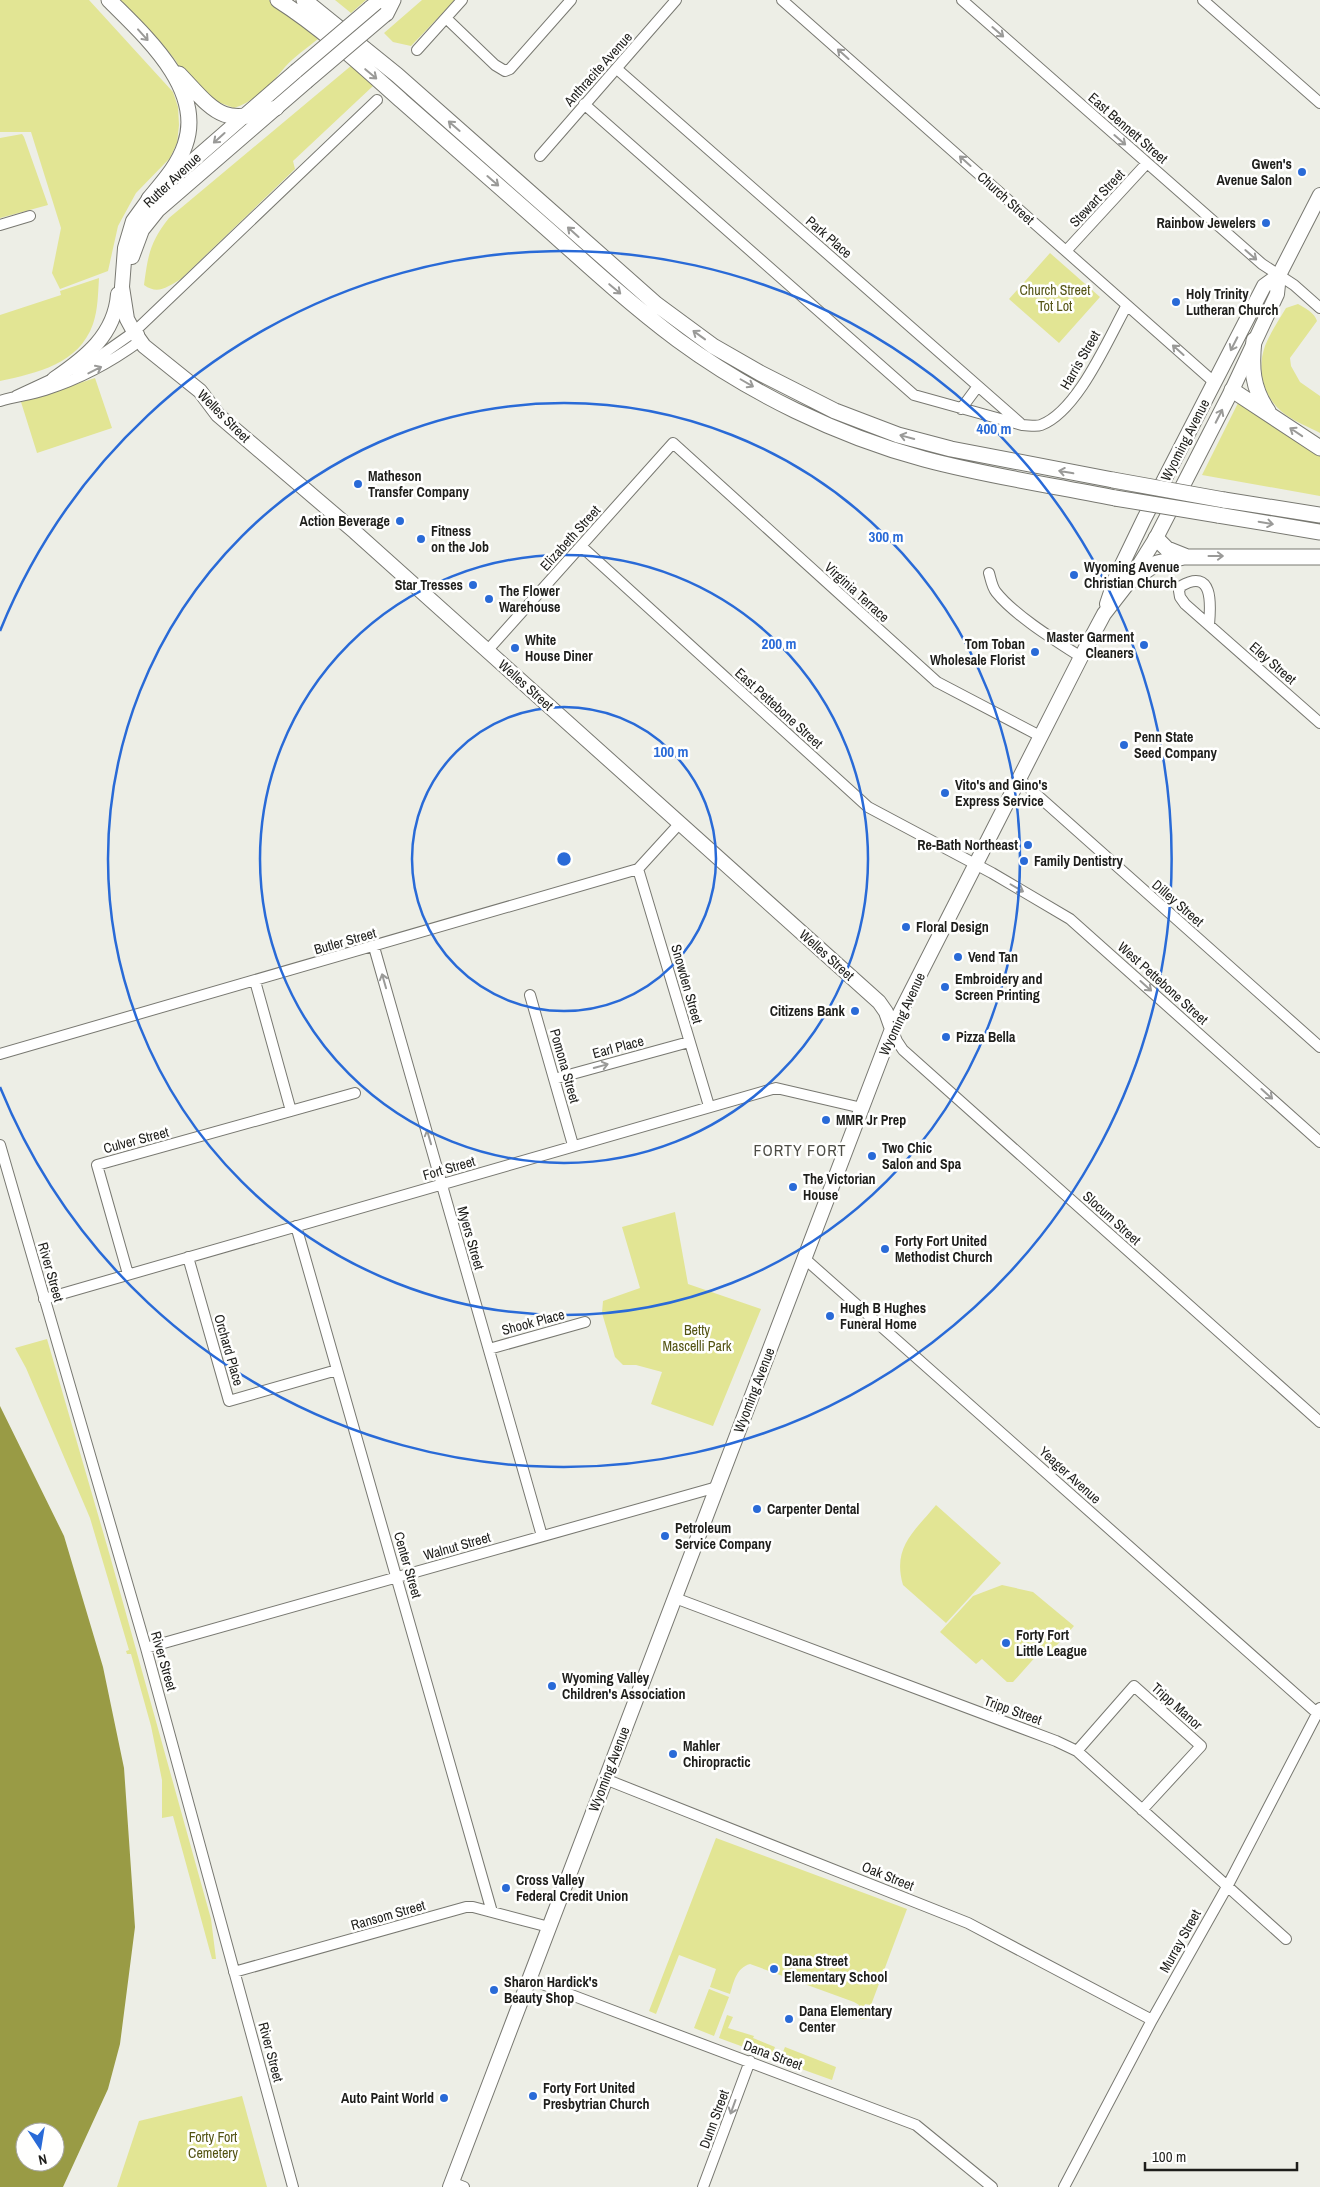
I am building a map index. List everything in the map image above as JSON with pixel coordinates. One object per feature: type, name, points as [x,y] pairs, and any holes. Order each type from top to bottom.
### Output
[{"type":"highway","points":[[110,0],[210,106],[226,116],[244,117],[257,115],[276,108]]},
{"type":"highway","points":[[278,0],[295,11],[380,82],[612,287],[678,340],[779,402],[824,424],[923,459],[978,472],[1115,498],[1320,532]]},
{"type":"highway","points":[[304,0],[397,75],[648,297],[713,346],[760,373],[835,411],[898,435],[960,451],[1224,500],[1320,515]]},
{"type":"highway","points":[[149,199],[180,157],[188,134],[189,122],[186,102],[167,62]]},
{"type":"highway","points":[[1254,340],[1252,368],[1254,382],[1260,398],[1272,416]]},
{"type":"highway","points":[[1232,390],[1320,448]]},
{"type":"highway","points":[[1156,538],[1167,549],[1187,556]]},
{"type":"highway","points":[[1128,583],[1157,563],[1187,556],[1320,557]]},
{"type":"main road","name":"Rutter Avenue","points":[[140,337],[124,305],[123,264],[133,221],[149,199],[296,71],[382,5],[403,0]]},
{"type":"main road","name":"Rutter Avenue","points":[[140,337],[131,304],[129,278],[134,251],[142,230],[158,210],[306,82],[382,5]]},
{"type":"main road","name":"Wyoming Avenue","points":[[455,2185],[529,1979],[892,1030],[1018,778],[1081,657],[1104,614],[1128,583],[1156,538],[1232,390],[1277,294],[1279,275],[1320,195]]},
{"type":"main road","points":[[54,378],[84,358],[106,333],[117,307],[123,264]]},
{"type":"main road","name":"Wyoming Avenue","points":[[1104,614],[1116,577],[1144,519],[1264,286],[1279,275]]},
{"type":"main road","name":"Welles Street","points":[[140,337],[200,392],[218,415],[355,532],[879,1002],[886,1012],[892,1030]]},
{"type":"main road","name":"Church Street","points":[[1215,383],[1232,390]]},
{"type":"main road","points":[[1144,519],[1156,538]]},
{"type":"street","points":[[416,50],[462,0]]},
{"type":"street","points":[[446,18],[495,65],[505,71],[510,69],[571,0]]},
{"type":"street","name":"Anthracite Avenue","points":[[540,156],[676,0]]},
{"type":"street","name":"Church Street","points":[[782,0],[1215,383]]},
{"type":"street","name":"East Bennett Street","points":[[962,0],[1262,264],[1294,285],[1320,308]]},
{"type":"street","points":[[1203,0],[1320,103]]},
{"type":"street","name":"Park Place","points":[[617,69],[1022,425]]},
{"type":"street","points":[[0,401],[43,391],[78,378],[112,361],[140,337],[377,100]]},
{"type":"street","name":"Harris Street","points":[[584,104],[914,395],[1022,425],[1040,426],[1059,415],[1075,398],[1126,305]]},
{"type":"street","name":"Stewart Street","points":[[1066,252],[1147,163]]},
{"type":"street","points":[[0,225],[30,216]]},
{"type":"street","points":[[16,396],[140,337]]},
{"type":"street","points":[[961,409],[978,386]]},
{"type":"street","name":"Elizabeth Street","points":[[487,650],[582,547],[673,443]]},
{"type":"street","name":"Virginia Terrace","points":[[673,443],[933,679],[1040,736]]},
{"type":"street","name":"East Pettebone Street","points":[[582,547],[868,808],[975,864]]},
{"type":"street","points":[[989,574],[993,587],[1002,598],[1034,625],[1081,657]]},
{"type":"street","name":"Eley Street","points":[[1208,625],[1320,723]]},
{"type":"street","name":"Dilley Street","points":[[1018,778],[1320,1047]]},
{"type":"street","points":[[638,869],[680,823]]},
{"type":"street","name":"West Pettebone Street","points":[[975,864],[1078,925],[1320,1142]]},
{"type":"street","name":"Butler Street","points":[[0,1054],[638,869]]},
{"type":"street","name":"Snowden Street","points":[[638,869],[708,1106]]},
{"type":"street","name":"Myers Street","points":[[374,946],[542,1536]]},
{"type":"street","points":[[255,981],[292,1111]]},
{"type":"street","name":"Pomona Street","points":[[530,995],[573,1145]]},
{"type":"street","name":"Slocum Street","points":[[892,1030],[903,1050],[1320,1422]]},
{"type":"street","name":"Earl Place","points":[[554,1079],[690,1042]]},
{"type":"street","name":"Fort Street","points":[[44,1299],[708,1106],[776,1088],[862,1108]]},
{"type":"street","name":"Culver Street","points":[[128,1274],[96,1165],[355,1093]]},
{"type":"street","name":"River Street","points":[[0,1145],[146,1648],[294,2187]]},
{"type":"street","name":"Center Street","points":[[296,1226],[492,1912]]},
{"type":"street","name":"Orchard Place","points":[[188,1257],[229,1400],[337,1370]]},
{"type":"street","name":"Yeager Avenue","points":[[804,1258],[1319,1710]]},
{"type":"street","name":"Shook Place","points":[[489,1349],[585,1322]]},
{"type":"street","name":"Walnut Street","points":[[146,1648],[717,1487]]},
{"type":"street","name":"Tripp Street","points":[[674,1598],[1056,1741],[1077,1751],[1286,1939]]},
{"type":"street","name":"Tripp Manor","points":[[1077,1751],[1134,1686],[1195,1740],[1201,1746],[1142,1810]]},
{"type":"street","name":"Murray Street","points":[[1064,2187],[1152,2020],[1228,1885],[1319,1710]]},
{"type":"street","name":"Oak Street","points":[[605,1779],[968,1922],[1152,2020]]},
{"type":"street","name":"Ransom Street","points":[[234,1972],[466,1907],[549,1927]]},
{"type":"street","name":"Dana Street","points":[[529,1979],[916,2125],[992,2187]]},
{"type":"street","name":"Dunn Street","points":[[703,2187],[750,2061]]},
{"type":"green space","points":[[0,0],[89,0],[173,92],[178,107],[177,143],[170,158],[136,193],[118,226],[108,271],[60,289],[52,273],[61,228],[31,132],[0,132]]},
{"type":"green space","points":[[120,0],[269,0],[318,39],[293,59],[274,80],[250,101],[234,108],[218,102],[180,70],[176,61],[160,41]]},
{"type":"green space","points":[[335,0],[366,0],[351,13]]},
{"type":"green space","points":[[422,0],[455,0],[411,46],[393,42],[384,33]]},
{"type":"green space","points":[[352,65],[373,86],[293,161],[295,169],[181,279],[158,290],[144,285],[151,249],[169,218]]},
{"type":"green space","points":[[22,134],[48,205],[0,218],[0,138]]},
{"type":"green space","name":"Church Street Tot Lot","points":[[1050,253],[1100,297],[1059,343],[1009,299]]},
{"type":"green space","points":[[99,278],[95,319],[87,338],[78,349],[67,358],[42,370],[0,381],[0,315],[61,295],[60,291]]},
{"type":"green space","points":[[1298,304],[1312,313],[1317,321],[1290,358],[1291,366],[1300,382],[1320,396],[1320,433],[1290,418],[1278,409],[1267,393],[1262,375],[1262,356],[1269,336],[1286,308]]},
{"type":"green space","points":[[95,378],[112,428],[37,453],[21,402]]},
{"type":"green space","points":[[1239,401],[1320,455],[1320,496],[1202,475]]},
{"type":"green space","name":"Betty Mascelli Park","points":[[675,1212],[688,1284],[761,1309],[713,1426],[651,1404],[662,1372],[636,1365],[623,1365],[615,1357],[602,1313],[603,1301],[640,1288],[622,1227]]},
{"type":"green space","points":[[47,1339],[110,1556],[211,1919],[216,1959],[212,1959],[173,1816],[162,1818],[162,1780],[151,1726],[131,1654],[127,1654],[126,1651],[129,1650],[90,1518],[26,1368],[15,1348]]},
{"type":"green space","points":[[936,1505],[1001,1563],[946,1623],[903,1585],[900,1572],[900,1560],[907,1541]]},
{"type":"green space","name":"Forty Fort Little League","points":[[1002,1585],[1033,1592],[1074,1626],[1049,1654],[1038,1654],[1013,1682],[1007,1682],[982,1659],[976,1664],[940,1632],[973,1596]]},
{"type":"green space","name":"Dana Street Elementary School","points":[[716,1838],[907,1909],[871,2005],[865,2004],[863,2010],[869,2012],[867,2019],[860,2019],[859,2005],[854,2002],[750,1964],[739,1972],[734,1980],[730,1994],[710,1987],[716,1969],[679,1955],[656,2014],[649,2011]]},
{"type":"green space","points":[[709,1989],[729,1997],[714,2036],[694,2028]]},
{"type":"green space","points":[[727,2015],[733,2017],[728,2028],[754,2036],[753,2038],[775,2047],[771,2057],[719,2038]]},
{"type":"green space","points":[[785,2047],[836,2067],[832,2080],[779,2061]]},
{"type":"green space","name":"Forty Fort Cemetery","points":[[242,2096],[267,2187],[117,2187],[139,2121]]},
{"type":"shaded area","points":[[0,1406],[64,1536],[103,1667],[124,1768],[135,1927],[120,2044],[108,2089],[63,2187],[0,2187]]},
{"type":"place","name":"Gwen's Avenue Salon","points":[[1302,172]]},
{"type":"place","name":"Rainbow Jewelers","points":[[1266,223]]},
{"type":"place","name":"Holy Trinity Lutheran Church","points":[[1176,302]]},
{"type":"place","name":"Matheson Transfer Company","points":[[358,484]]},
{"type":"place","name":"Action Beverage","points":[[400,521]]},
{"type":"place","name":"Fitness on the Job","points":[[421,539]]},
{"type":"place","name":"Wyoming Avenue Christian Church","points":[[1074,575]]},
{"type":"place","name":"Star Tresses","points":[[473,585]]},
{"type":"place","name":"The Flower Warehouse","points":[[489,599]]},
{"type":"place","name":"Master Garment Cleaners","points":[[1144,645]]},
{"type":"place","name":"White House Diner","points":[[515,648]]},
{"type":"place","name":"Tom Toban Wholesale Florist","points":[[1035,652]]},
{"type":"place","name":"Penn State Seed Company","points":[[1124,745]]},
{"type":"place","name":"Vito's and Gino's Express Service","points":[[945,793]]},
{"type":"place","name":"Re-Bath Northeast","points":[[1028,845]]},
{"type":"place","name":"Family Dentistry","points":[[1024,861]]},
{"type":"place","name":"Floral Design","points":[[906,927]]},
{"type":"place","name":"Vend Tan","points":[[958,957]]},
{"type":"place","name":"Embroidery and Screen Printing","points":[[945,987]]},
{"type":"place","name":"Citizens Bank","points":[[855,1011]]},
{"type":"place","name":"Pizza Bella","points":[[946,1037]]},
{"type":"place","name":"MMR Jr Prep","points":[[826,1120]]},
{"type":"place","name":"Two Chic Salon and Spa","points":[[872,1156]]},
{"type":"place","name":"The Victorian House","points":[[793,1187]]},
{"type":"place","name":"Forty Fort United Methodist Church","points":[[885,1249]]},
{"type":"place","name":"Hugh B Hughes Funeral Home","points":[[830,1316]]},
{"type":"place","name":"Carpenter Dental","points":[[757,1509]]},
{"type":"place","name":"Petroleum Service Company","points":[[665,1536]]},
{"type":"place","name":"Forty Fort Little League","points":[[1006,1643]]},
{"type":"place","name":"Wyoming Valley Children's Association","points":[[552,1686]]},
{"type":"place","name":"Mahler Chiropractic","points":[[673,1754]]},
{"type":"place","name":"Cross Valley Federal Credit Union","points":[[506,1888]]},
{"type":"place","name":"Dana Street Elementary School","points":[[774,1969]]},
{"type":"place","name":"Sharon Hardick's Beauty Shop","points":[[494,1990]]},
{"type":"place","name":"Dana Elementary Center","points":[[789,2019]]},
{"type":"place","name":"Forty Fort United Presbytrian Church","points":[[533,2096]]},
{"type":"place","name":"Auto Paint World","points":[[444,2098]]},
{"type":"district","name":"FORTY FORT","points":[[800,1150]]}]
